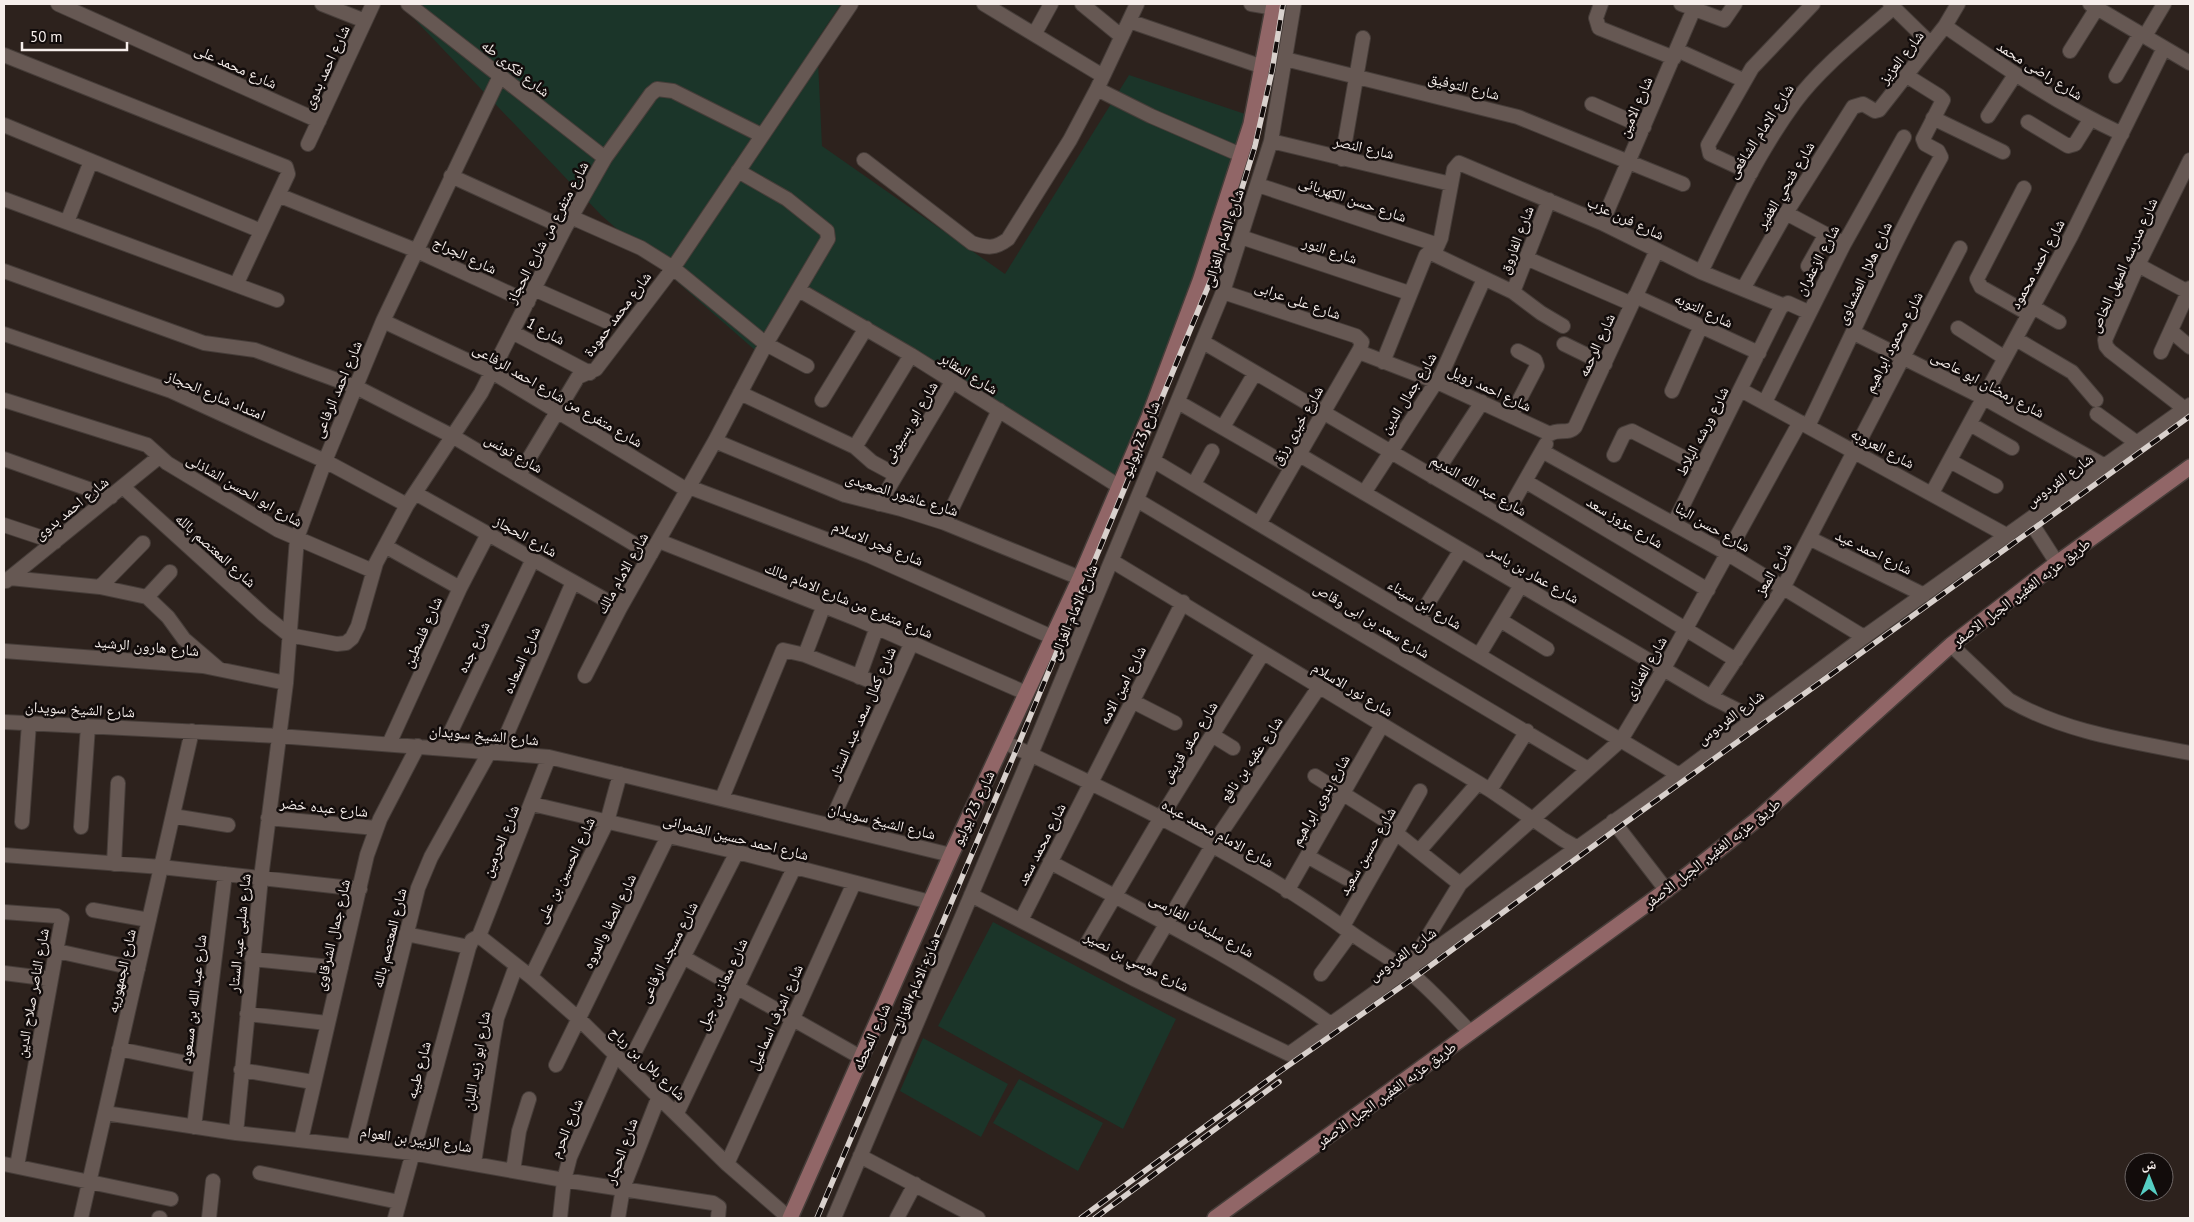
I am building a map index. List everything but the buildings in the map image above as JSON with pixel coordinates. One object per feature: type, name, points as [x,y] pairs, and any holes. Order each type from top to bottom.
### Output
[{"type":"street","name":"شارع محمد على","points":[[58,4],[75,7],[319,122]]},
{"type":"street","points":[[322,4],[365,21]]},
{"type":"street","name":"شارع احمد بدوى","points":[[308,144],[373,4]]},
{"type":"street","name":"شارع فكرى طه","points":[[408,4],[605,158]]},
{"type":"street","points":[[672,268],[851,4]]},
{"type":"street","points":[[984,4],[1103,76]]},
{"type":"street","points":[[1034,33],[1050,4]]},
{"type":"street","points":[[1082,4],[1122,36]]},
{"type":"street","points":[[864,160],[972,243],[986,248],[998,247],[1008,239],[1070,140],[1097,89],[1137,4]]},
{"type":"street","points":[[1251,4],[1274,6]]},
{"type":"street","name":"شارع الامام الغزالى","points":[[834,1218],[1031,754],[1223,292],[1271,141],[1294,4]]},
{"type":"street","points":[[1601,4],[1596,18],[1599,28],[1743,80]]},
{"type":"street","points":[[1691,5],[1724,20],[1735,4]]},
{"type":"street","points":[[1751,173],[1710,154],[1708,145],[1743,80],[1752,68],[1813,4]]},
{"type":"street","name":"شارع العزيز","points":[[1860,103],[1875,111],[1880,110],[1931,44],[1958,4]]},
{"type":"street","points":[[2116,76],[2164,4]]},
{"type":"street","name":"شارع الامين","points":[[1602,223],[1675,54],[1691,5]]},
{"type":"street","name":"شارع 23 يوليو","points":[[952,855],[1120,487],[1181,334],[1241,155],[1263,67],[1274,6]]},
{"type":"street","points":[[1892,6],[1931,44]]},
{"type":"street","name":"شارع الامام الشافعى","points":[[1701,272],[1751,173],[1795,102],[1810,84],[1892,6]]},
{"type":"street","points":[[2070,51],[2093,6],[2190,63]]},
{"type":"street","points":[[1129,21],[1263,67]]},
{"type":"street","name":"شارع راضى محمد","points":[[1944,26],[2015,75],[2090,120],[2122,134]]},
{"type":"street","points":[[1342,159],[1363,38]]},
{"type":"street","name":"شارع احمد محمود","points":[[1932,493],[2016,339],[2122,134],[2164,48]]},
{"type":"street","points":[[4,56],[282,164],[288,170],[288,174],[236,285]]},
{"type":"street","name":"شارع التوفيق","points":[[1285,59],[1518,116],[1683,184]]},
{"type":"street","points":[[1988,116],[2015,75]]},
{"type":"street","name":"شارع احمد الرفاعى","points":[[278,736],[286,683],[297,538],[325,460],[383,321],[415,250],[500,76]]},
{"type":"street","points":[[1907,76],[1941,97],[1942,103],[1934,118],[2003,152]]},
{"type":"street","name":"شارع متفرع من شارع الحجاز","points":[[290,635],[337,644],[346,643],[352,638],[358,626],[373,571],[385,546],[411,499],[454,437],[492,372],[568,223],[605,158],[651,94],[657,89],[663,89],[682,94],[761,135]]},
{"type":"street","points":[[1097,89],[1151,116],[1241,155]]},
{"type":"street","name":"شارع فتحي الغفير","points":[[1743,288],[1786,213],[1841,124],[1853,107],[1860,103]]},
{"type":"street","points":[[1592,104],[1644,127]]},
{"type":"street","name":"شارع هلال العشماوى","points":[[1804,424],[1854,333],[1886,260],[1941,157],[1938,151],[1923,141],[1934,118]]},
{"type":"street","points":[[2028,122],[2068,146],[2075,144],[2090,120]]},
{"type":"street","points":[[4,125],[261,231]]},
{"type":"street","name":"شارع الزعفران","points":[[1765,402],[1808,312],[1904,137]]},
{"type":"street","name":"شارع النصر","points":[[1271,141],[1451,184]]},
{"type":"street","name":"شارع مدرسه المنهل الخاص","points":[[2188,407],[2106,346],[2107,335],[2138,265],[2190,160]]},
{"type":"street","points":[[67,222],[91,161]]},
{"type":"street","name":"شارع فرن عزب","points":[[1451,184],[1456,165],[1464,164],[1602,223],[1701,272],[1782,305],[1788,303],[1808,312]]},
{"type":"street","points":[[688,489],[766,344],[799,290],[829,234],[787,199],[738,171]]},
{"type":"street","points":[[451,176],[568,223],[627,241],[672,268],[766,344],[807,366]]},
{"type":"street","name":"شارع حسن الكهربائى","points":[[1258,184],[1434,248],[1484,278],[1513,292],[1541,313],[1563,326]]},
{"type":"street","points":[[1383,362],[1426,254],[1434,248],[1451,184]]},
{"type":"street","points":[[2024,188],[1977,280],[1981,287],[2059,322]]},
{"type":"street","name":"شارع الجراج","points":[[278,196],[531,295],[606,321]]},
{"type":"street","points":[[4,199],[277,300]]},
{"type":"street","name":"شارع الفاروق","points":[[1513,292],[1549,200]]},
{"type":"street","points":[[1786,213],[1844,244]]},
{"type":"street","points":[[1808,266],[1826,234]]},
{"type":"street","name":"شارع النور","points":[[1241,237],[1409,293]]},
{"type":"street","name":"شارع محمود ابراهيم","points":[[1855,451],[1960,248]]},
{"type":"street","name":"شارع الرحمه","points":[[1550,434],[1558,431],[1568,432],[1576,428],[1657,250]]},
{"type":"street","name":"شارع التوبه","points":[[1526,258],[1701,326],[1759,353]]},
{"type":"street","points":[[2138,265],[2190,291],[2162,352]]},
{"type":"street","name":"شارع محمد حمودة","points":[[519,475],[578,377],[590,373],[672,268]]},
{"type":"street","name":"شارع تونس","points":[[4,271],[204,344],[255,350],[356,387],[454,437],[652,554]]},
{"type":"street","name":"شارع جمال الدين","points":[[1364,493],[1437,382],[1484,278]]},
{"type":"street","name":"شارع المقابر","points":[[799,290],[912,355],[1120,487]]},
{"type":"street","name":"شارع على عرابى","points":[[1223,292],[1356,336],[1360,347]]},
{"type":"street","name":"شارع ورشه البلاط","points":[[1674,523],[1782,305]]},
{"type":"street","name":"شارع متفرع من شارع احمد الرفاعى","points":[[383,321],[492,372],[688,489]]},
{"type":"street","points":[[1672,391],[1701,326]]},
{"type":"street","points":[[822,400],[866,328]]},
{"type":"street","points":[[1958,328],[2005,358]]},
{"type":"street","points":[[2171,331],[2190,347]]},
{"type":"street","name":"شارع 1","points":[[512,332],[590,373]]},
{"type":"street","name":"شارع رمضان ابو عاصى","points":[[1854,333],[1984,398],[2105,466]]},
{"type":"street","name":"امتداد شارع الحجاز","points":[[4,334],[171,391],[411,499]]},
{"type":"street","points":[[2016,339],[2072,372],[2096,407],[2137,443]]},
{"type":"street","name":"شارع عبد الله النديم","points":[[1203,342],[1504,518],[1736,660]]},
{"type":"street","points":[[1564,344],[1605,364]]},
{"type":"street","name":"شارع احمد زويل","points":[[1360,347],[1383,362],[1437,382],[1550,434]]},
{"type":"street","name":"شارع خيرى رزق","points":[[1259,524],[1360,347]]},
{"type":"street","points":[[1511,416],[1538,366],[1535,360],[1518,351]]},
{"type":"street","points":[[855,447],[912,355]]},
{"type":"street","points":[[1222,428],[1255,372]]},
{"type":"street","name":"شارع ابو بسيونى","points":[[879,504],[952,382]]},
{"type":"street","name":"شارع العروبه","points":[[1741,390],[2008,536]]},
{"type":"street","points":[[740,393],[855,447],[872,462],[896,475]]},
{"type":"street","name":"شارع ابو الحسن الشاذلى","points":[[4,400],[147,445],[159,457],[278,530],[373,571]]},
{"type":"street","points":[[1178,402],[1291,467]]},
{"type":"street","points":[[1433,477],[1482,402]]},
{"type":"street","name":"شارع الفردوس","points":[[1289,1054],[1679,775],[1864,637],[2188,407]]},
{"type":"street","points":[[945,523],[999,410]]},
{"type":"street","name":"شارع الغمازى","points":[[1406,971],[1460,884],[1621,740],[1804,424]]},
{"type":"street","points":[[1970,424],[2012,448]]},
{"type":"street","points":[[1614,455],[1624,434],[1632,431],[1702,467]]},
{"type":"street","points":[[1504,518],[1550,434]]},
{"type":"street","name":"شارع عاشور الصعيدى","points":[[715,441],[845,495],[945,523],[1080,578]]},
{"type":"street","points":[[1194,484],[1212,451]]},
{"type":"street","name":"شارع حسن البنا","points":[[1542,451],[1728,554],[1864,637]]},
{"type":"street","name":"شارع المعز","points":[[1711,698],[1783,588],[1855,451]]},
{"type":"street","name":"شارع عمار بن ياسر","points":[[1298,454],[1711,698],[1755,719]]},
{"type":"street","name":"شارع احمد بدوى","points":[[7,580],[159,457]]},
{"type":"street","points":[[4,459],[111,497]]},
{"type":"street","name":"شارع ابن سيناء","points":[[1154,460],[1679,775]]},
{"type":"street","points":[[1950,461],[1996,486]]},
{"type":"street","name":"طريق عزبه الغفير, الجبل الاصفر","points":[[1215,1218],[1667,891],[1760,817],[1951,645],[2057,563],[2190,466]]},
{"type":"street","name":"شارع عزوز سعد","points":[[1525,482],[1708,590]]},
{"type":"street","name":"شارع المعتصم بالله","points":[[123,487],[264,615],[290,635]]},
{"type":"street","name":"شارع الامام مالك","points":[[585,676],[620,608],[688,489]]},
{"type":"street","name":"شارع فجر الاسلام","points":[[688,489],[870,556],[1052,637]]},
{"type":"street","name":"شارع الحجاز","points":[[411,499],[488,534],[620,608]]},
{"type":"street","name":"شارع سعد بن ابى وقاص","points":[[1137,500],[1588,769]]},
{"type":"street","points":[[2030,521],[2057,563]]},
{"type":"street","points":[[4,525],[55,542]]},
{"type":"street","name":"شارع فلسطين","points":[[389,744],[460,588],[488,534]]},
{"type":"street","name":"شارع احمد عيد","points":[[1809,538],[1924,595]]},
{"type":"street","name":"شارع متفرع من شارع الامام مالك","points":[[659,541],[824,605],[1026,693]]},
{"type":"street","points":[[100,587],[143,543]]},
{"type":"street","points":[[385,546],[460,588]]},
{"type":"street","points":[[1418,619],[1461,550]]},
{"type":"street","name":"شارع جده","points":[[443,748],[533,559]]},
{"type":"street","name":"شارع نور الاسلام","points":[[1112,561],[1183,602],[1318,687],[1484,786],[1576,847]]},
{"type":"street","points":[[147,597],[170,572]]},
{"type":"street","points":[[7,580],[100,587],[147,597],[168,617],[184,638],[220,669]]},
{"type":"street","name":"شارع السعاده","points":[[494,752],[573,582]]},
{"type":"street","points":[[1479,655],[1521,585]]},
{"type":"street","name":"شارع امين الامه","points":[[1090,783],[1183,602]]},
{"type":"street","points":[[804,655],[824,605]]},
{"type":"street","points":[[1500,620],[1547,649]]},
{"type":"street","points":[[859,677],[877,627]]},
{"type":"street","name":"شارع كمال سعد عبد الستار","points":[[830,824],[912,642]]},
{"type":"street","points":[[1951,645],[2009,700],[2019,706],[2072,728],[2190,753]]},
{"type":"street","points":[[722,798],[780,652],[788,650],[804,655],[891,689]]},
{"type":"street","name":"شارع هارون الرشيد","points":[[4,651],[220,669],[286,683]]},
{"type":"street","name":"شارع صقر قريش","points":[[1082,952],[1160,819],[1263,653]]},
{"type":"street","name":"شارع عقبه بن نافع","points":[[1134,979],[1212,846],[1318,687]]},
{"type":"street","points":[[1132,701],[1175,723]]},
{"type":"street","name":"شارع الشيخ سويدان","points":[[4,722],[278,736],[494,752],[549,758],[722,798],[952,855]]},
{"type":"street","points":[[22,822],[29,723]]},
{"type":"street","name":"شارع بدوى ابراهيم","points":[[1287,891],[1382,725]]},
{"type":"street","points":[[81,827],[88,726]]},
{"type":"street","name":"شارع الجمهوريه","points":[[81,1218],[192,731]]},
{"type":"street","points":[[1419,851],[1484,786],[1527,731]]},
{"type":"street","points":[[1212,735],[1233,748]]},
{"type":"street","name":"شارع شلبى عبد الستار","points":[[236,1133],[252,959],[278,736]]},
{"type":"street","name":"شارع الامام محمد عبده","points":[[1004,742],[1090,783],[1212,846],[1287,891],[1406,971],[1470,1032]]},
{"type":"street","name":"شارع جمال الشرقاوى","points":[[301,1140],[313,1082],[376,828],[418,746]]},
{"type":"street","name":"شارع المعتصم بالله","points":[[354,1146],[406,934],[424,870],[494,752]]},
{"type":"street","name":"شارع الحرمين","points":[[479,936],[549,758]]},
{"type":"street","name":"شارع الحسين بن على","points":[[531,977],[607,822],[620,774]]},
{"type":"street","points":[[1314,776],[1388,822],[1396,833],[1460,884]]},
{"type":"street","points":[[114,864],[118,783]]},
{"type":"street","name":"شارع محمد سعد","points":[[1021,920],[1090,783]]},
{"type":"street","name":"شارع حسين سعيد","points":[[1321,974],[1347,930],[1420,790]]},
{"type":"street","name":"شارع احمد حسين الضمرانى","points":[[532,804],[737,852],[930,902]]},
{"type":"street","points":[[173,816],[228,825]]},
{"type":"street","name":"شارع عبده خضر","points":[[268,818],[376,828]]},
{"type":"street","points":[[1613,821],[1667,891]]},
{"type":"street","name":"شارع الصفا والمروه","points":[[556,1065],[580,1020],[668,836]]},
{"type":"street","name":"شارع مسجد الرفاعى","points":[[628,1065],[737,852]]},
{"type":"street","name":"شارع المحطه","points":[[789,1218],[952,855]]},
{"type":"street","points":[[4,856],[161,867],[360,889]]},
{"type":"street","points":[[1307,856],[1346,878]]},
{"type":"street","name":"شارع سليمان الفارسى","points":[[1050,862],[1166,923],[1299,1001],[1332,1025]]},
{"type":"street","name":"شارع معاذ بن جبل","points":[[677,1113],[739,988],[794,868]]},
{"type":"street","name":"شارع عبد الله بن مسعود","points":[[194,1127],[225,874]]},
{"type":"street","name":"شارع اشرف اسماعيل","points":[[727,1164],[854,883]]},
{"type":"street","name":"شارع موسي بن نصير","points":[[972,894],[1134,979],[1289,1054]]},
{"type":"street","points":[[93,910],[149,920]]},
{"type":"street","name":"شارع الناصر صلاح الدين","points":[[4,912],[57,916],[60,917],[62,922],[10,1165]]},
{"type":"street","points":[[406,934],[469,947]]},
{"type":"street","name":"شارع طيبه","points":[[395,1218],[469,947],[472,940],[479,936]]},
{"type":"street","name":"شارع بلال بن رباح","points":[[479,936],[531,977],[580,1020],[727,1164],[789,1218]]},
{"type":"street","points":[[57,951],[138,969]]},
{"type":"street","points":[[683,957],[862,1058]]},
{"type":"street","points":[[252,959],[341,968]]},
{"type":"street","name":"شارع ابو زيد اللبان","points":[[474,1163],[493,1040],[498,1018],[516,966]]},
{"type":"street","points":[[4,973],[51,979]]},
{"type":"street","points":[[247,1014],[328,1023]]},
{"type":"street","points":[[120,1049],[201,1066]]},
{"type":"street","name":"شارع الحرم","points":[[560,1218],[564,1180],[570,1157],[616,1054]]},
{"type":"street","points":[[241,1070],[313,1082]]},
{"type":"street","name":"شارع الحجار","points":[[618,1218],[623,1188],[659,1096]]},
{"type":"street","points":[[513,1171],[519,1131],[529,1099]]},
{"type":"street","name":"شارع الزبير بن العوام","points":[[105,1113],[236,1133],[412,1153],[474,1163],[564,1180],[712,1203],[719,1213]]},
{"type":"street","points":[[860,1156],[915,1184],[968,1216]]},
{"type":"street","points":[[10,1165],[90,1180],[171,1199]]},
{"type":"street","points":[[260,1173],[399,1202]]},
{"type":"street","points":[[209,1218],[213,1181]]},
{"type":"street","points":[[897,1218],[915,1184]]},
{"type":"green space","points":[[400,4],[841,4],[817,40],[822,146],[1005,274],[1129,75],[1251,116],[1121,479],[800,281],[756,351],[601,215]]},
{"type":"green space","points":[[993,922],[1176,1019],[1123,1129],[938,1026]]},
{"type":"green space","points":[[923,1038],[1008,1084],[981,1137],[900,1091]]},
{"type":"green space","points":[[1019,1079],[1103,1123],[1078,1171],[993,1123]]},
{"type":"railway","points":[[817,1218],[1017,748],[1222,253],[1255,146],[1272,71],[1283,4]]},
{"type":"railway","points":[[1081,1218],[1279,1072],[1415,977],[1618,828],[2190,416]]},
{"type":"railway","points":[[1095,1218],[1279,1082]]}]
